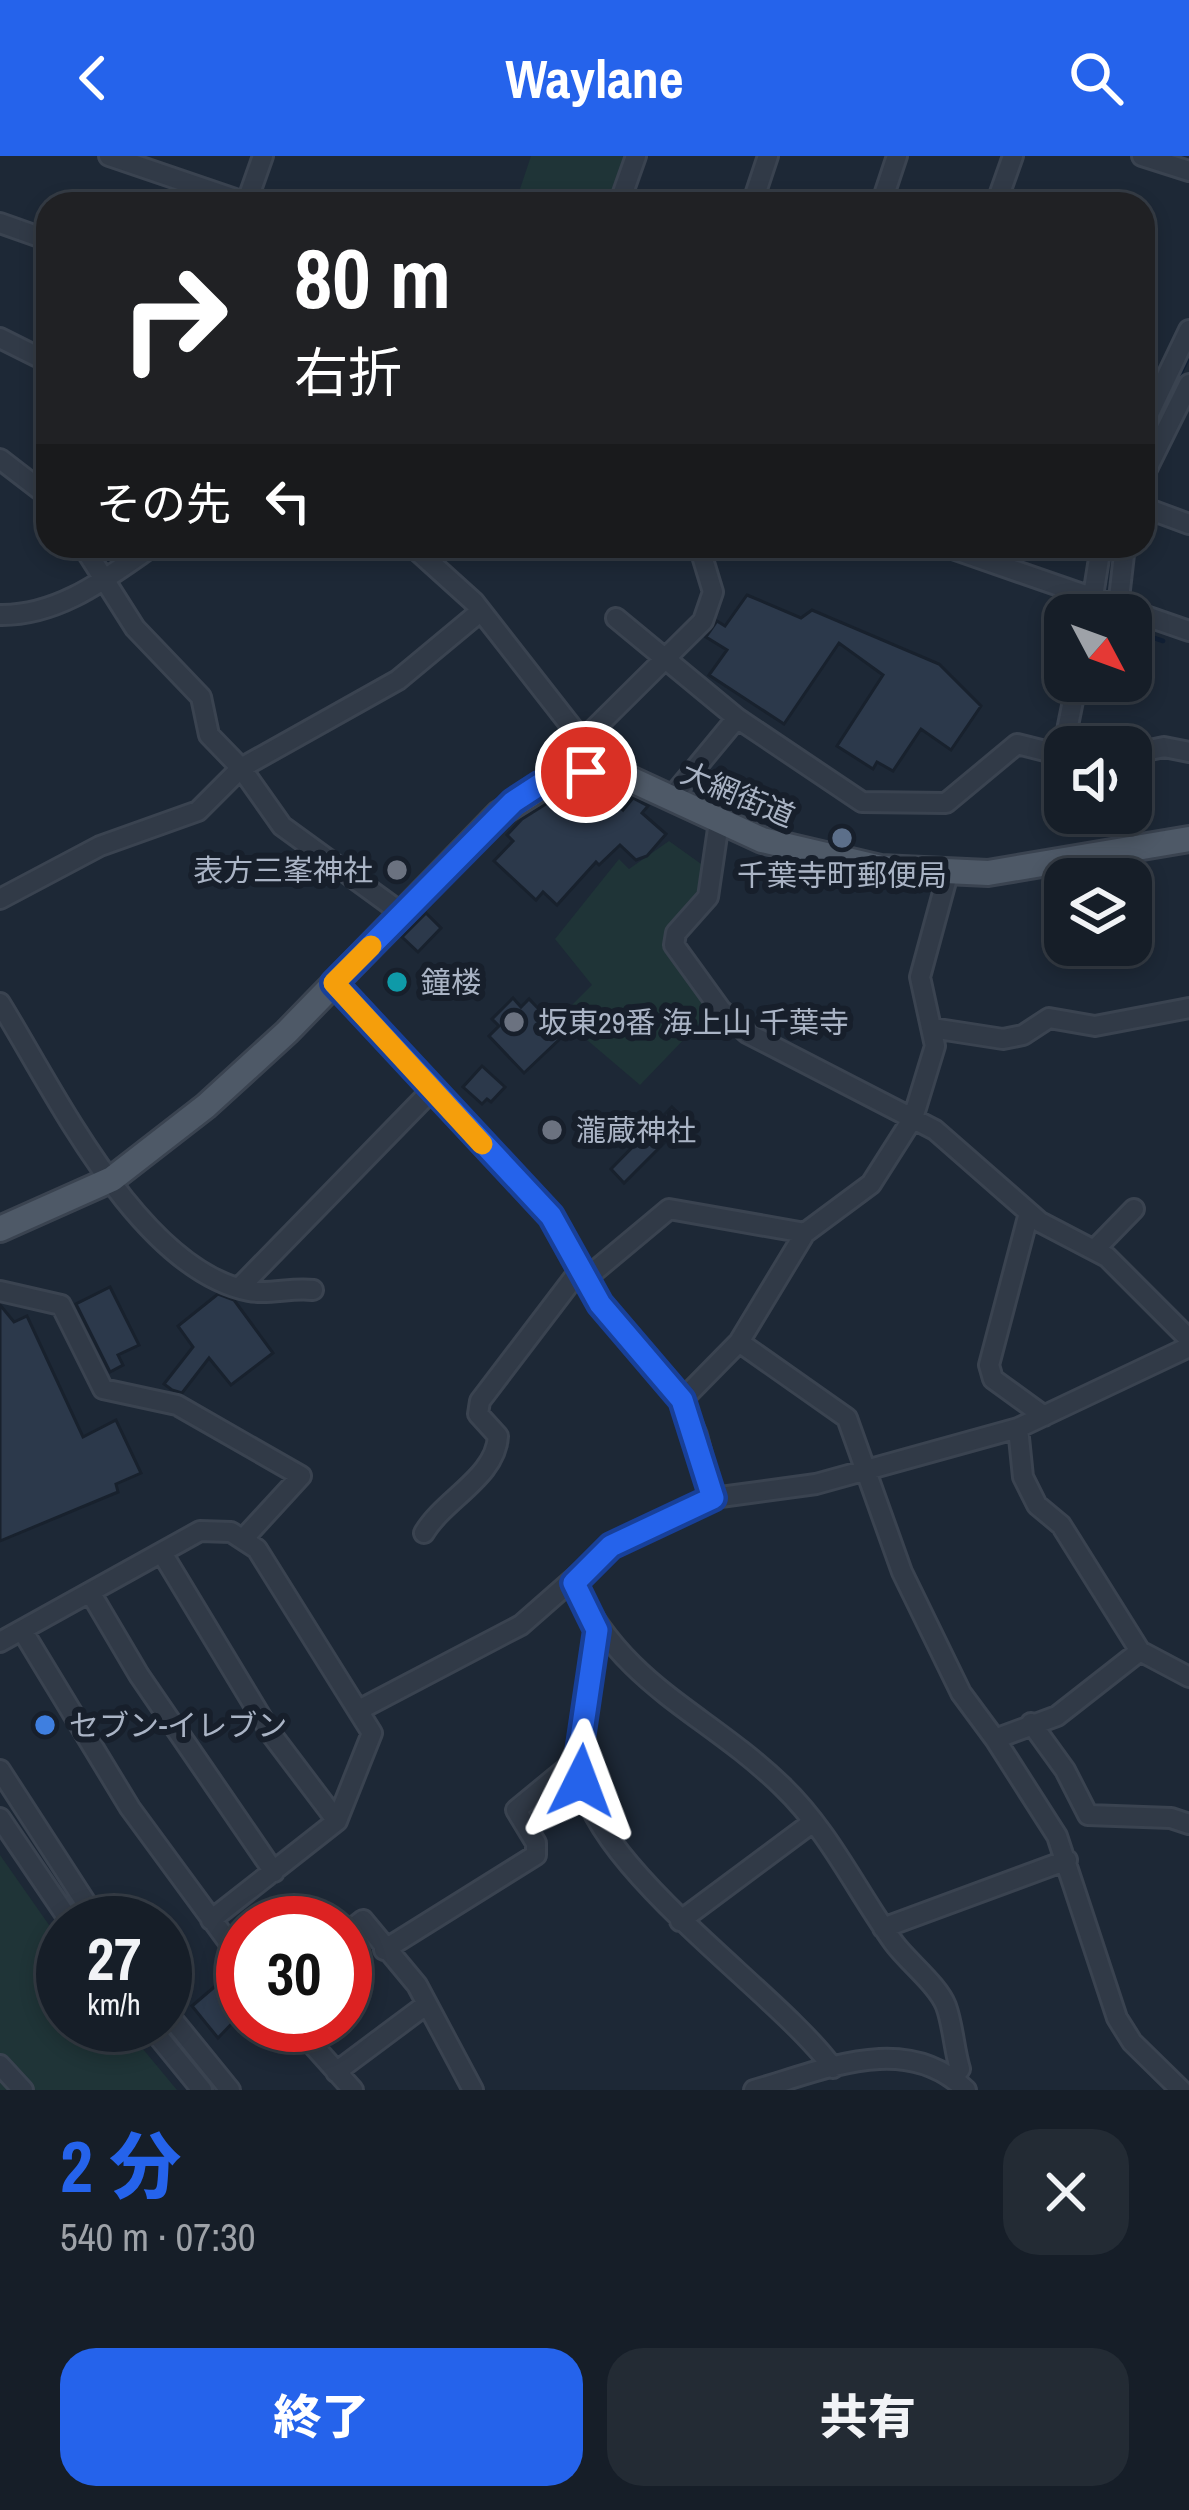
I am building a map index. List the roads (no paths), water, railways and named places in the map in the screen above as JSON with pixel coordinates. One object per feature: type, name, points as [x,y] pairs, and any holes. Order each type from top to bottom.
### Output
[{"type":"main road","name":"大網街道","points":[[606,771],[791,850],[881,868],[948,874],[1026,869],[1189,839]]},
{"type":"main road","points":[[0,1229],[112,1179],[206,1106],[526,792],[572,774],[606,771]]},
{"type":"street","points":[[109,156],[150,163],[219,192]]},
{"type":"street","points":[[252,192],[263,156]]},
{"type":"street","points":[[624,192],[636,156]]},
{"type":"street","points":[[756,192],[768,156]]},
{"type":"street","points":[[885,192],[896,156]]},
{"type":"street","points":[[1000,192],[1012,156]]},
{"type":"street","points":[[1142,156],[1189,171]]},
{"type":"street","points":[[0,223],[36,236]]},
{"type":"street","points":[[1155,401],[1189,330]]},
{"type":"street","points":[[0,338],[36,356]]},
{"type":"street","points":[[1155,453],[1189,384]]},
{"type":"street","points":[[0,459],[36,487]]},
{"type":"street","points":[[1155,511],[1189,524]]},
{"type":"street","points":[[90,558],[135,628],[201,697],[209,735],[241,767],[282,826],[403,914]]},
{"type":"street","points":[[0,615],[60,603],[136,558]]},
{"type":"street","points":[[425,558],[481,611],[606,771]]},
{"type":"street","points":[[583,740],[666,663],[710,610],[713,581],[703,558]]},
{"type":"street","points":[[976,558],[1070,594]]},
{"type":"street","points":[[1101,558],[1102,594]]},
{"type":"street","points":[[1107,594],[1120,558]]},
{"type":"street","points":[[0,898],[100,846],[198,811],[241,767],[398,680],[481,611]]},
{"type":"street","points":[[616,618],[737,718],[862,802],[946,802],[1017,744],[1044,751]]},
{"type":"street","points":[[1152,620],[1189,631]]},
{"type":"street","points":[[670,799],[737,718]]},
{"type":"street","points":[[1152,750],[1189,752]]},
{"type":"street","points":[[359,1710],[521,1625],[611,1546],[713,1498],[816,1484],[1018,1428],[1189,1343],[1135,1281],[1095,1249],[1029,1213],[970,1157],[913,1118],[747,1033],[721,1010],[674,945],[676,933],[708,897],[719,822]]},
{"type":"street","points":[[682,1400],[739,1342],[805,1233],[871,1184],[913,1118],[931,1072],[932,1028],[920,977],[948,874]]},
{"type":"street","points":[[334,983],[551,1216],[582,1275],[682,1400],[713,1498]]},
{"type":"street","points":[[0,1003],[112,1179],[160,1241],[205,1274],[251,1292],[314,1290]]},
{"type":"street","points":[[932,1028],[1004,1040],[1023,1035],[1049,1018],[1095,1026],[1189,1008]]},
{"type":"street","points":[[239,1288],[432,1090]]},
{"type":"street","points":[[424,1532],[444,1502],[494,1458],[498,1436],[478,1414],[480,1401],[582,1275],[651,1220],[676,1207],[805,1233]]},
{"type":"street","points":[[1095,1249],[1134,1210]]},
{"type":"street","points":[[1029,1213],[989,1365],[993,1378],[1044,1416]]},
{"type":"street","points":[[0,1291],[62,1305],[103,1389],[177,1406],[301,1476],[245,1537]]},
{"type":"street","points":[[739,1342],[848,1418],[902,1572],[961,1693],[995,1738],[1067,1861],[1117,2018],[1132,2042],[1181,2090]]},
{"type":"street","points":[[1018,1428],[1023,1477],[1037,1505],[1061,1525],[1140,1652],[1189,1677]]},
{"type":"street","points":[[0,1642],[200,1532],[245,1537]]},
{"type":"street","points":[[211,1920],[337,1821],[372,1733],[245,1537]]},
{"type":"street","points":[[162,1553],[272,1736],[337,1821]]},
{"type":"street","points":[[574,1583],[597,1630],[658,1692],[752,1760],[814,1822],[883,1928],[946,2003],[960,2084]]},
{"type":"street","points":[[90,1592],[139,1675],[274,1872]]},
{"type":"street","points":[[22,1630],[81,1733],[216,1927]]},
{"type":"street","points":[[597,1630],[578,1759],[591,1808],[680,1922],[760,1989],[833,2068]]},
{"type":"street","points":[[995,1738],[1057,1716],[1140,1652]]},
{"type":"street","points":[[1031,1723],[1065,1769],[1088,1815],[1171,1818],[1189,1825]]},
{"type":"street","points":[[384,1950],[536,1856],[536,1843],[517,1810],[578,1759]]},
{"type":"street","points":[[0,1770],[82,1896]]},
{"type":"street","points":[[0,1818],[53,1896]]},
{"type":"street","points":[[680,1922],[814,1822]]},
{"type":"street","points":[[883,1928],[1067,1861]]},
{"type":"street","points":[[372,1933],[404,1966],[473,2090]]},
{"type":"street","points":[[336,2072],[427,2004]]},
{"type":"street","points":[[192,2043],[230,2090]]},
{"type":"street","points":[[171,2052],[202,2090]]},
{"type":"street","points":[[319,2052],[353,2090]]},
{"type":"street","points":[[754,2090],[883,2057],[916,2058],[960,2084]]},
{"type":"street","points":[[0,2065],[23,2090]]},
{"type":"waterway","points":[[1155,425],[1189,356]]},
{"type":"waterway","points":[[1103,594],[1108,558]]},
{"type":"waterway","points":[[1152,637],[1163,641]]},
{"type":"place","name":"千葉寺町郵便局","points":[[842,838]]},
{"type":"place","name":"表方三峯神社","points":[[397,870]]},
{"type":"place","name":"鐘楼","points":[[397,982]]},
{"type":"place","name":"坂東29番 海上山 千葉寺","points":[[514,1022]]},
{"type":"place","name":"瀧蔵神社","points":[[552,1130]]},
{"type":"place","name":"セブン-イレブン","points":[[45,1725]]}]
